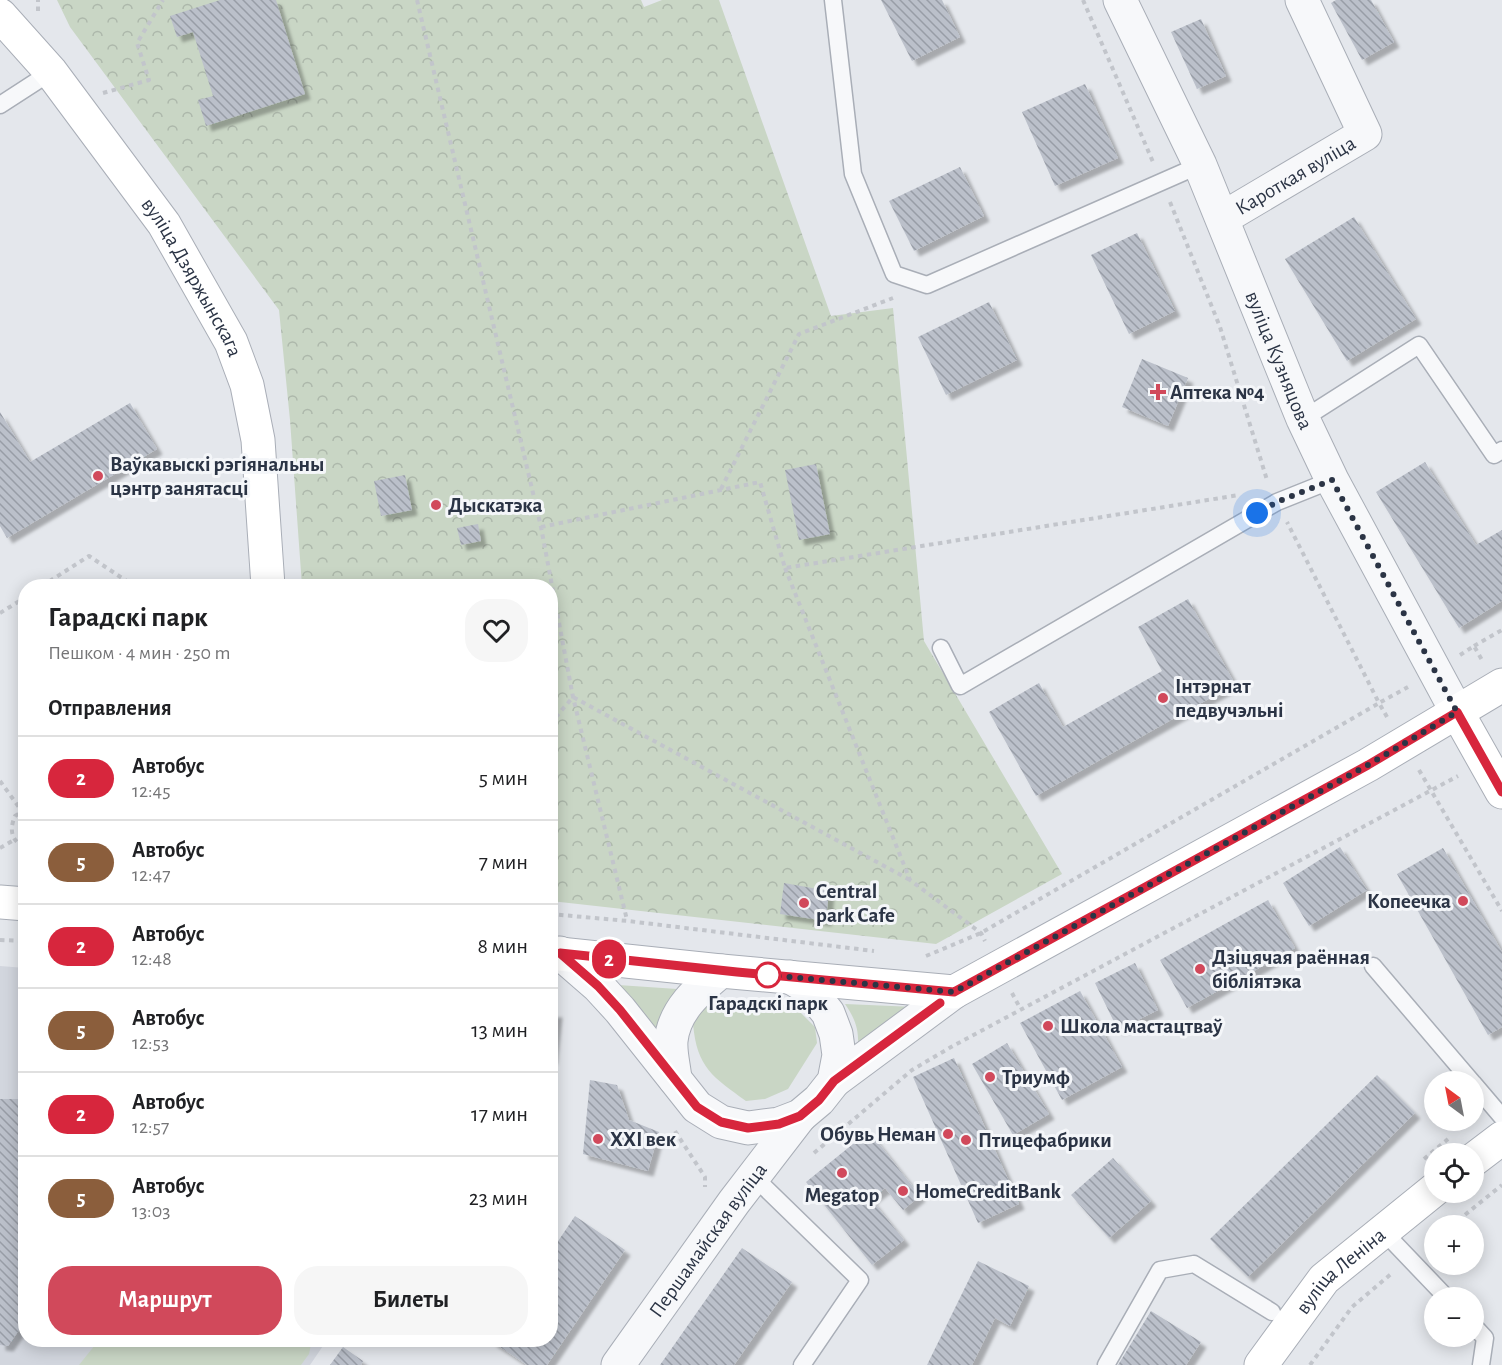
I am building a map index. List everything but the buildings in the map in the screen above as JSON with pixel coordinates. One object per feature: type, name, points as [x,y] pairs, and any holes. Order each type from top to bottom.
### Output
[{"type":"main road","name":"вуліца Дзяржынскага","points":[[0,15],[51,72],[164,224],[231,342],[247,385],[258,440],[268,579]]},
{"type":"main road","points":[[558,953],[954,992],[1358,770],[1502,685]]},
{"type":"main road","points":[[1457,712],[1502,792]]},
{"type":"main road","points":[[0,902],[18,903]]},
{"type":"main road","points":[[1484,1152],[1502,1138]]},
{"type":"main road","name":"вуліца Леніна","points":[[1261,1365],[1324,1279],[1424,1198]]},
{"type":"street","name":"вуліца Кузняцова","points":[[1120,0],[1200,165],[1303,418],[1332,480],[1457,712]]},
{"type":"street","name":"Кароткая вуліца","points":[[1223,218],[1365,134],[1302,0]]},
{"type":"street","points":[[558,955],[598,986],[620,1010],[697,1107],[721,1122],[748,1128],[779,1124],[800,1116],[819,1100],[834,1081],[954,992]]},
{"type":"street","points":[[675,1078],[670,1042],[677,1016],[695,992],[721,971]]},
{"type":"street","points":[[790,977],[807,987],[828,1013],[836,1034],[839,1055],[834,1081]]},
{"type":"street","name":"Першамайская вуліца","points":[[618,1365],[800,1116]]},
{"type":"lane","points":[[833,0],[854,174],[894,274],[927,285],[1200,165]]},
{"type":"lane","points":[[0,105],[51,72]]},
{"type":"lane","points":[[1303,418],[1419,345],[1494,455],[1502,450]]},
{"type":"lane","points":[[941,648],[960,686],[1274,496],[1332,480]]},
{"type":"lane","points":[[1373,966],[1463,1071]]},
{"type":"lane","points":[[1484,1096],[1502,1117]]},
{"type":"lane","points":[[754,1177],[860,1280],[802,1365]]},
{"type":"lane","points":[[1382,1230],[1437,1287]]},
{"type":"lane","points":[[1106,1365],[1160,1270],[1194,1263],[1272,1312]]},
{"type":"lane","points":[[1481,1365],[1484,1347]]},
{"type":"path","points":[[97,95],[149,80],[136,43],[163,0]]},
{"type":"path","points":[[417,0],[541,527],[551,579]]},
{"type":"path","points":[[914,955],[926,957],[981,933],[1379,703],[1274,496],[1220,327],[1083,0]]},
{"type":"path","points":[[720,490],[799,334],[927,285]]},
{"type":"path","points":[[541,527],[760,482],[784,568],[910,880]]},
{"type":"path","points":[[784,568],[1274,496]]},
{"type":"path","points":[[53,579],[89,556],[124,579]]},
{"type":"path","points":[[0,613],[18,602]]},
{"type":"path","points":[[558,617],[573,697],[628,921]]},
{"type":"path","points":[[1474,646],[1502,630]]},
{"type":"path","points":[[558,715],[573,697]]},
{"type":"path","points":[[573,697],[910,880],[981,933]]},
{"type":"path","points":[[0,781],[18,803]]},
{"type":"path","points":[[808,1159],[912,1070],[951,1047],[1020,1008],[1431,792],[1502,911]]},
{"type":"path","points":[[18,813],[12,824],[14,840],[18,843]]},
{"type":"path","points":[[0,848],[14,840]]},
{"type":"path","points":[[558,915],[878,951]]},
{"type":"path","points":[[0,940],[18,941]]},
{"type":"path","points":[[1465,1215],[1502,1185]]},
{"type":"path","points":[[1310,1365],[1352,1306],[1410,1259]]},
{"type":"shaded area","points":[[0,966],[18,967],[18,1347],[322,1347],[310,1365],[0,1365]]},
{"type":"green space","name":"Гарадскі парк","points":[[57,0],[641,0],[644,7],[662,0],[719,0],[831,316],[893,308],[924,641],[1062,874],[936,944],[558,902],[558,579],[301,579],[279,310],[70,27]]},
{"type":"green space","points":[[618,985],[677,989],[670,1000],[660,1040]]},
{"type":"green space","points":[[724,1000],[785,1005],[797,1009],[815,1027],[817,1043],[788,1089],[765,1099],[746,1101],[724,1085],[709,1070],[698,1051],[693,1024],[707,1004]]},
{"type":"green space","points":[[845,1004],[915,1007],[858,1049],[856,1025]]},
{"type":"green space","points":[[93,1347],[310,1347],[309,1354],[301,1365],[79,1365]]},
{"type":"bus line","name":"2","points":[[940,1003],[834,1081],[819,1100],[800,1116],[779,1124],[748,1128],[721,1122],[697,1107],[620,1010],[598,986],[560,953],[954,992],[1368,765],[1457,712],[1502,792]]},
{"type":"place","name":"Аптека №4","points":[[1158,392]]},
{"type":"place","name":"Ваўкавыскі рэгіянальны цэнтр занятасці","points":[[98,476]]},
{"type":"place","name":"Дыскатэка","points":[[436,505]]},
{"type":"place","name":"Інтэрнат педвучэльні","points":[[1163,698]]},
{"type":"place","name":"Копеечка","points":[[1463,901]]},
{"type":"place","name":"Central park Cafe","points":[[804,903]]},
{"type":"place","name":"Дзіцячая раённая бібліятэка","points":[[1200,969]]},
{"type":"place","name":"Гарадскі парк","points":[[768,975]]},
{"type":"place","name":"Школа мастацтваў","points":[[1048,1026]]},
{"type":"place","name":"Триумф","points":[[990,1077]]},
{"type":"place","name":"Обувь Неман","points":[[948,1134]]},
{"type":"place","name":"XXI век","points":[[598,1139]]},
{"type":"place","name":"Птицефабрики","points":[[966,1140]]},
{"type":"place","name":"Megatop","points":[[842,1173]]},
{"type":"place","name":"HomeCreditBank","points":[[903,1191]]},
{"type":"route","points":[[768,975],[954,992],[1368,765],[1457,712],[1332,480],[1277,502],[1257,513]]}]
